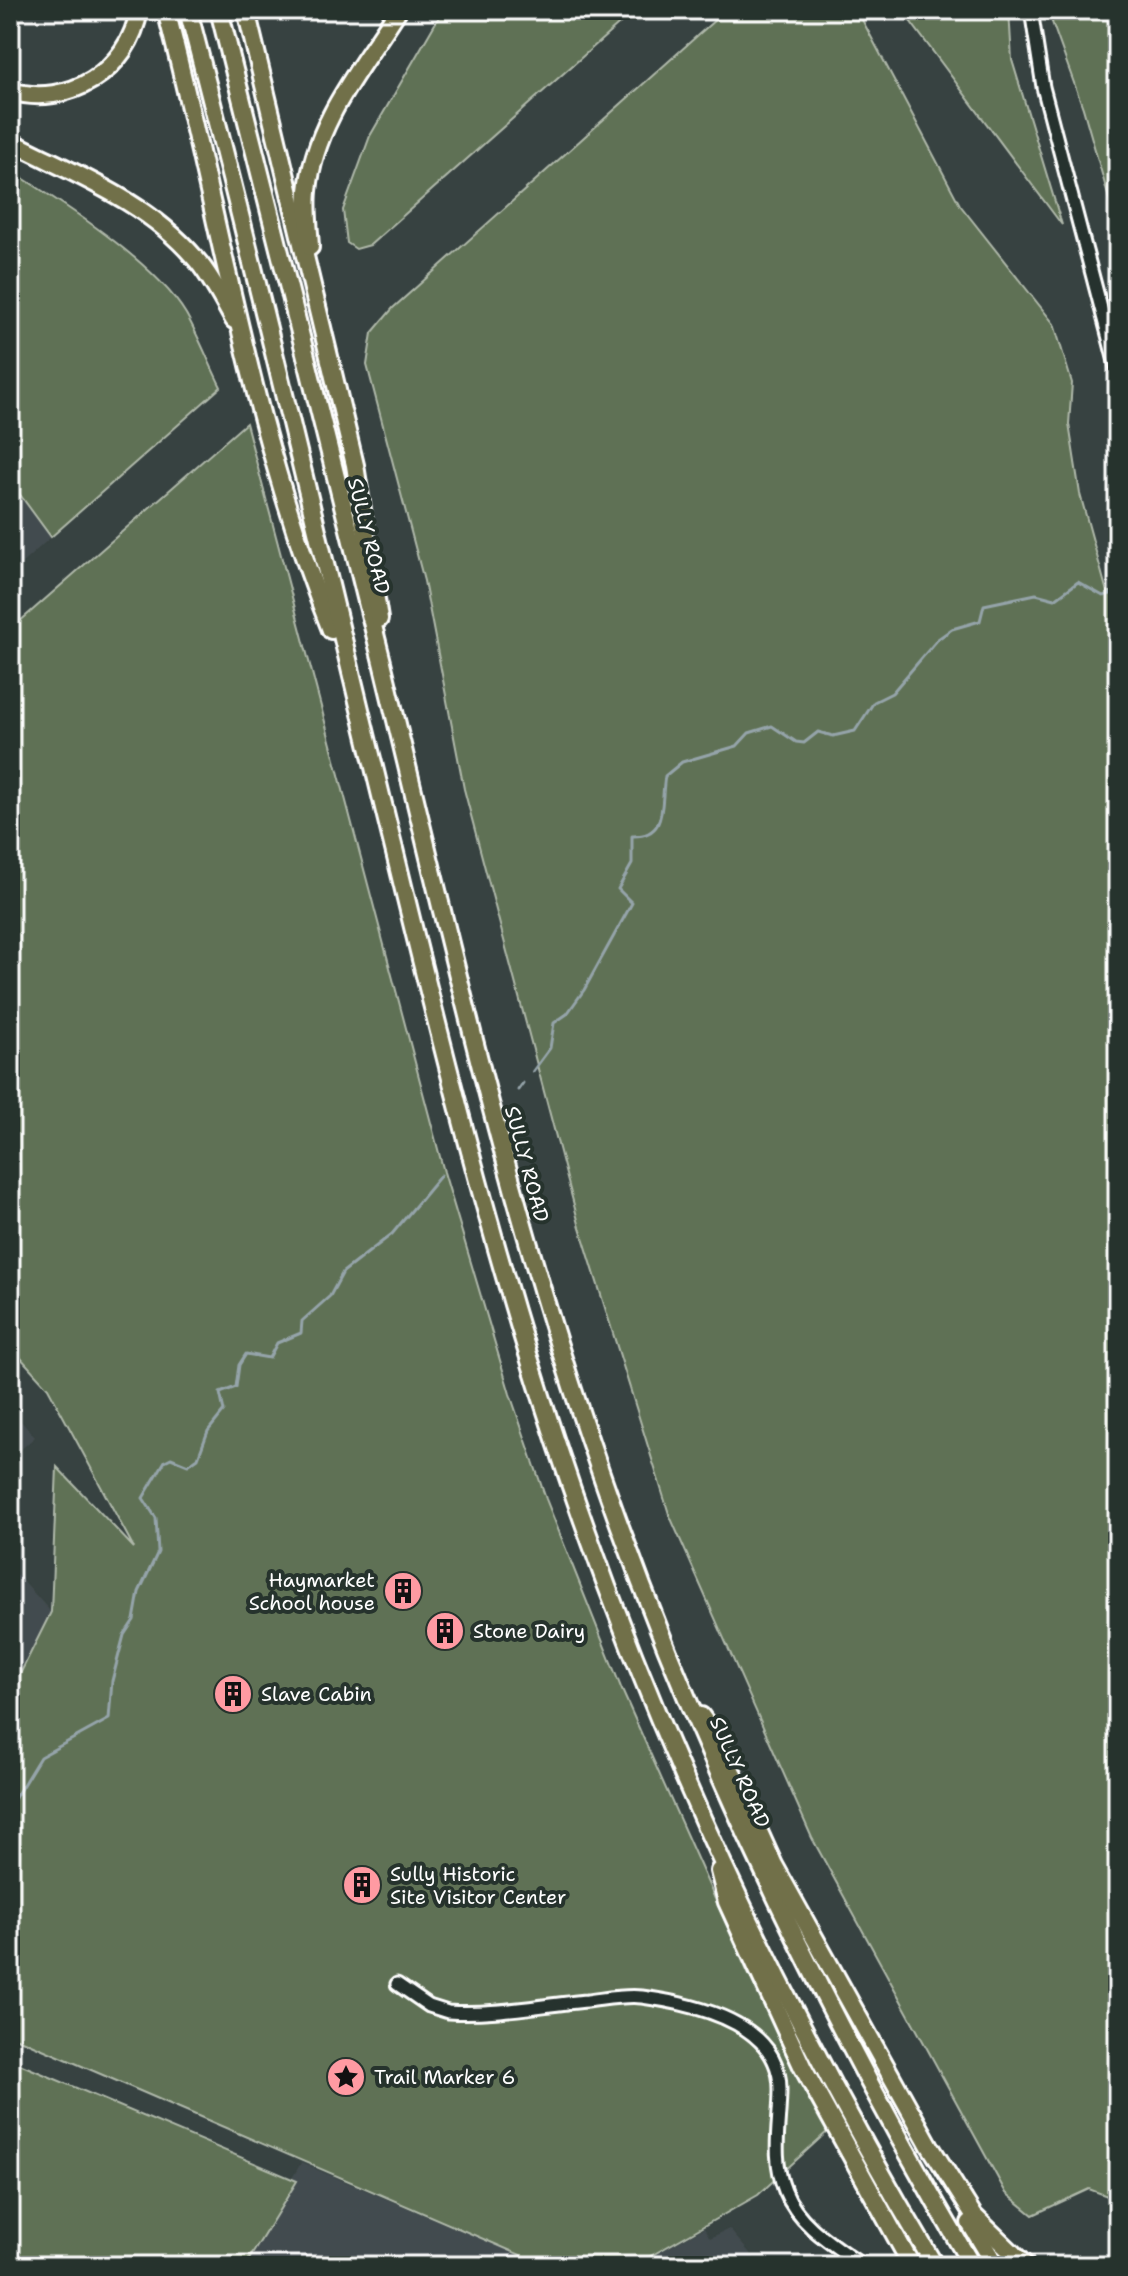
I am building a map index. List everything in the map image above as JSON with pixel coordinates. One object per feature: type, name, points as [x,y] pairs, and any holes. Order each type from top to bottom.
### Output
[{"type":"highway","points":[[10,91],[46,95],[85,85],[120,54],[139,10]]},
{"type":"highway","points":[[166,10],[293,530],[357,699]]},
{"type":"highway","points":[[188,10],[468,1148],[520,1329],[607,1585],[705,1823],[817,2055],[935,2266]]},
{"type":"highway","name":"SULLY ROAD","points":[[219,10],[529,1248],[608,1495],[682,1690],[816,1983],[889,2121],[972,2266]]},
{"type":"highway","points":[[246,10],[365,517],[393,712]]},
{"type":"highway","points":[[313,293],[308,192],[318,149],[346,89],[398,10]]},
{"type":"highway","points":[[10,141],[121,196],[157,221],[196,259],[244,336]]},
{"type":"highway","points":[[682,1690],[717,1739],[774,1865],[996,2266]]},
{"type":"highway","points":[[705,1823],[727,1902],[789,2039],[831,2123],[910,2266]]},
{"type":"highway","points":[[930,2146],[974,2216],[1026,2266]]},
{"type":"street","points":[[1031,10],[1043,87],[1118,373]]},
{"type":"street","points":[[397,1984],[429,2006],[448,2012],[641,1997],[723,2017],[753,2033],[769,2050],[778,2069],[780,2091],[776,2145],[785,2192],[812,2227],[863,2266]]},
{"type":"shaded area","points":[[10,481],[51,537],[10,574]]},
{"type":"shaded area","points":[[10,1409],[35,1437],[10,1459]]},
{"type":"shaded area","points":[[10,1567],[51,1612],[10,1694]]},
{"type":"shaded area","points":[[301,2163],[545,2266],[240,2266]]},
{"type":"shaded area","points":[[704,2228],[710,2238],[729,2229],[761,2266],[634,2266]]},
{"type":"green space","points":[[443,10],[635,10],[370,245],[356,249],[347,243],[343,210],[370,136]]},
{"type":"green space","points":[[726,10],[857,10],[960,205],[1054,324],[1072,383],[1069,424],[1080,494],[1107,592],[1118,592],[1118,2200],[1089,2189],[1033,2215],[1006,2193],[812,1838],[669,1514],[579,1224],[464,789],[424,581],[367,365],[372,333],[393,308]]},
{"type":"green space","points":[[902,10],[1009,10],[1012,60],[1062,225]]},
{"type":"green space","points":[[1051,10],[1118,10],[1118,230],[1083,108],[1052,22]]},
{"type":"green space","points":[[10,170],[106,234],[153,274],[186,314],[221,387],[51,537],[10,481]]},
{"type":"green space","points":[[246,423],[444,1172],[510,1394],[546,1499],[622,1690],[748,1973],[828,2131],[758,2195],[633,2266],[546,2266],[10,2035],[10,1694],[51,1612],[57,1467],[134,1548],[48,1388],[10,1346],[10,630]]},
{"type":"green space","points":[[10,2060],[297,2181],[245,2266],[10,2266]]},
{"type":"waterway","points":[[533,1071],[550,1048],[554,1023],[567,1014],[584,990],[632,903],[618,889],[632,864],[632,836],[644,835],[657,825],[665,776],[682,762],[737,746],[749,733],[772,726],[796,742],[804,743],[818,732],[833,736],[855,731],[874,702],[892,693],[938,639],[952,629],[980,621],[984,605],[1036,594],[1055,599],[1078,582],[1103,596],[1118,592]]},
{"type":"waterway","points":[[518,1090],[523,1083]]},
{"type":"waterway","points":[[10,1806],[40,1757],[109,1719],[112,1681],[124,1635],[134,1620],[139,1592],[158,1552],[156,1518],[143,1498],[165,1461],[171,1458],[188,1465],[198,1458],[208,1431],[224,1411],[220,1393],[236,1387],[239,1365],[246,1354],[269,1358],[277,1343],[301,1333],[302,1321],[330,1296],[343,1272],[392,1234],[441,1175]]},
{"type":"place","name":"Haymarket School house","points":[[403,1591]]},
{"type":"place","name":"Stone Dairy","points":[[445,1631]]},
{"type":"place","name":"Slave Cabin","points":[[233,1694]]},
{"type":"place","name":"Sully Historic Site Visitor Center","points":[[362,1885]]},
{"type":"place","name":"Trail Marker 6","points":[[346,2077]]}]
